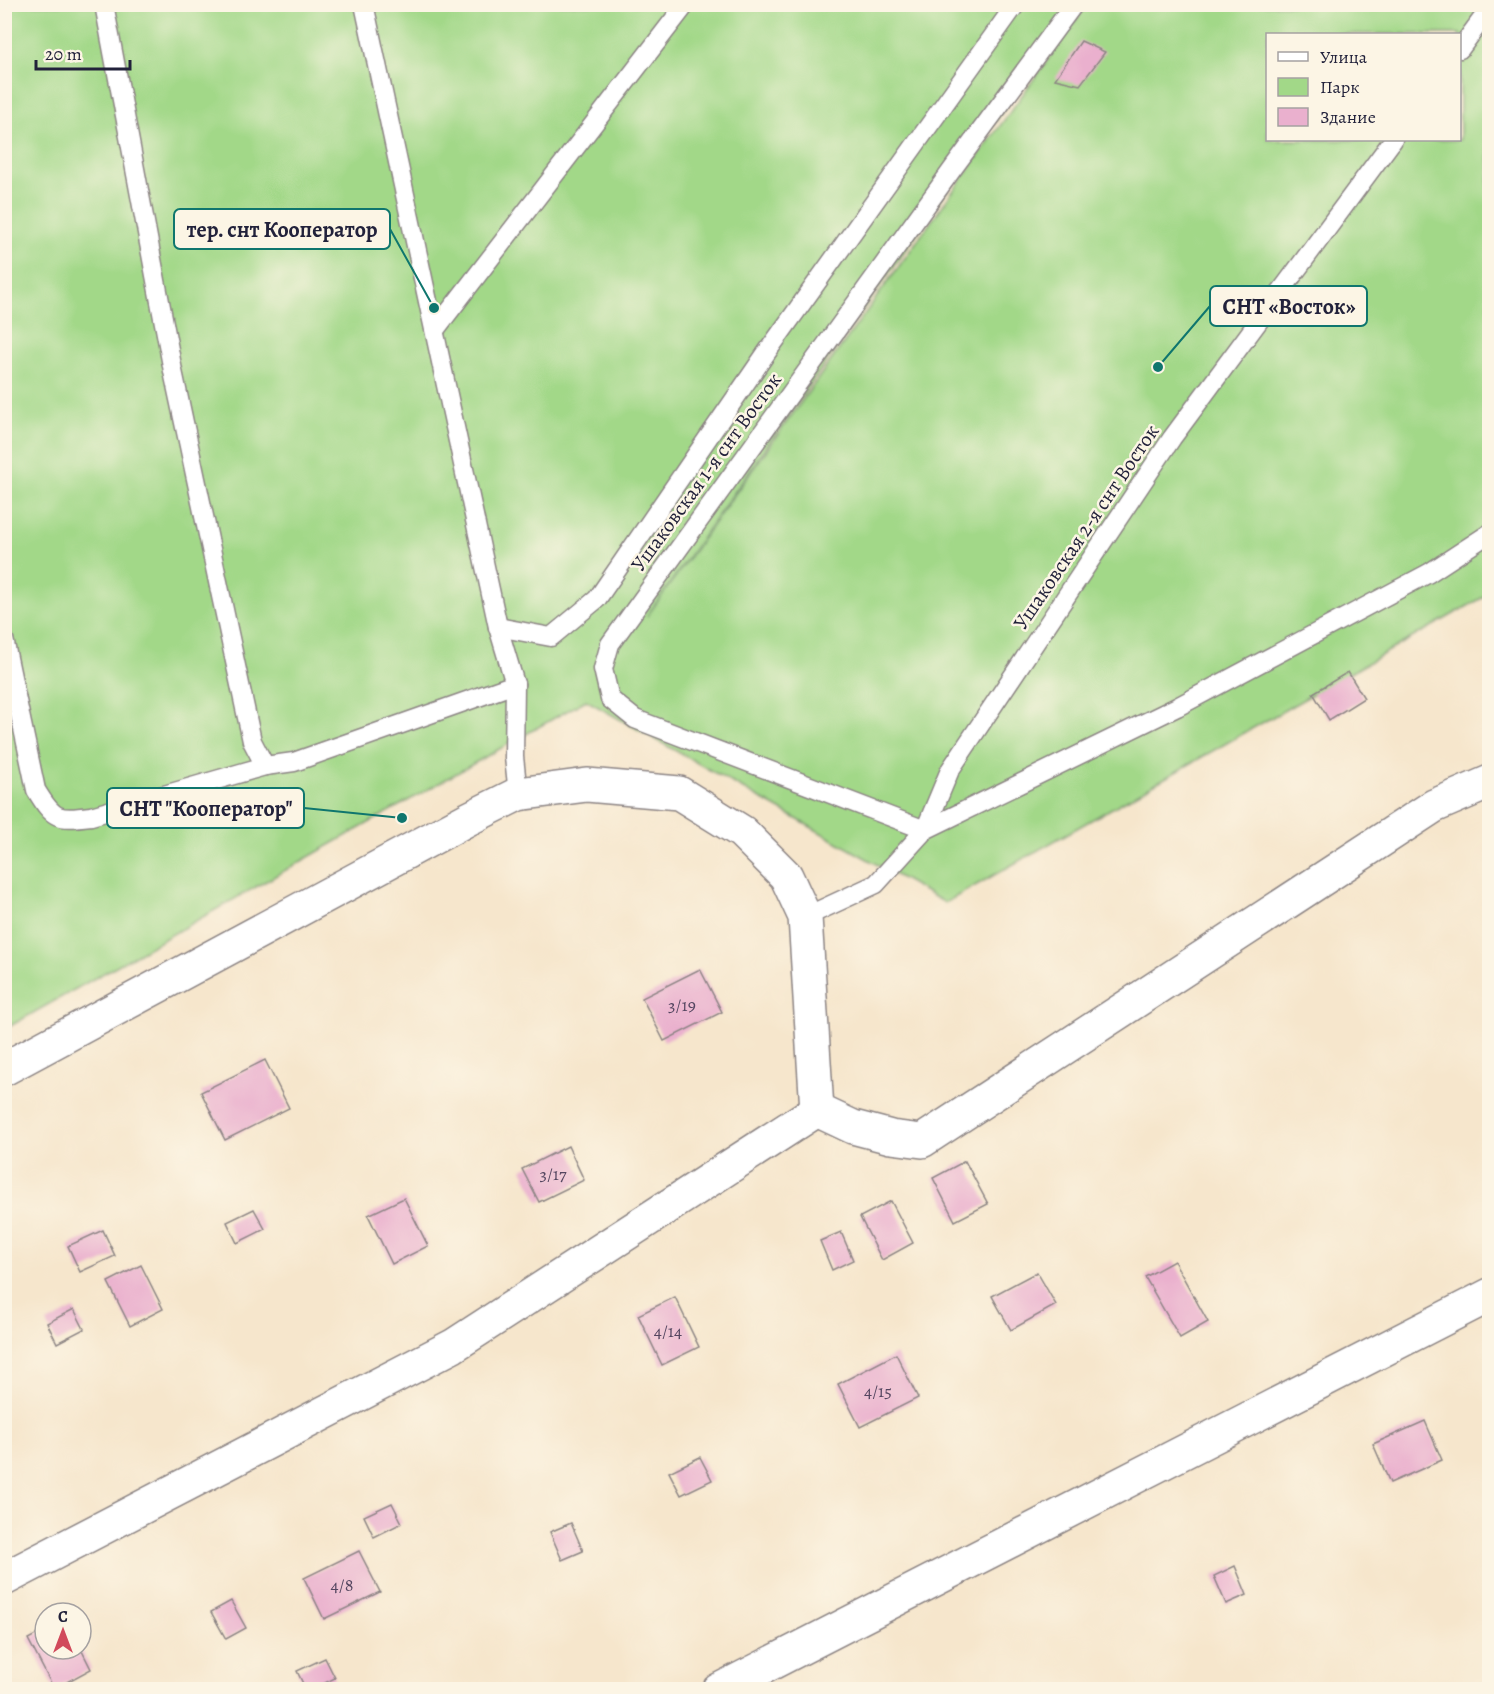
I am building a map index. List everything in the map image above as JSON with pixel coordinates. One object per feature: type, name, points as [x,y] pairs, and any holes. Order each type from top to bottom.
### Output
[{"type":"street","points":[[817,1110],[853,1127],[922,1142],[1434,806],[1490,782]]},
{"type":"street","points":[[4,1069],[518,794],[587,785],[679,793],[742,832],[786,876],[805,917],[817,1110]]},
{"type":"street","points":[[4,1579],[453,1346],[817,1110]]},
{"type":"street","points":[[719,1689],[1490,1295]]},
{"type":"lane","points":[[104,4],[172,371],[252,741],[265,766]]},
{"type":"lane","points":[[435,330],[686,4]]},
{"type":"lane","points":[[498,627],[551,637],[597,600],[767,352],[1016,4]]},
{"type":"lane","name":"Ушаковская 1-я снт Восток","points":[[925,830],[635,719],[609,699],[603,669],[610,644],[1074,4]]},
{"type":"lane","points":[[366,7],[498,627],[515,684],[514,757],[518,794]]},
{"type":"lane","points":[[1461,48],[1490,8]]},
{"type":"lane","name":"Ушаковская 2-я снт Восток","points":[[805,917],[876,884],[925,830],[950,770],[1172,438],[1392,141]]},
{"type":"lane","points":[[925,830],[1177,707],[1429,573],[1490,532]]},
{"type":"lane","points":[[4,639],[36,790],[47,808],[62,819],[91,816],[265,766],[294,762],[515,684]]},
{"type":"green space","points":[[5,5],[1078,5],[647,616],[1087,5],[1489,5],[1489,594],[945,903],[586,700],[5,1029]]},
{"type":"building","points":[[1081,41],[1105,52],[1080,85],[1055,79]]},
{"type":"building","points":[[1348,672],[1364,698],[1329,720],[1313,693]]},
{"type":"building","points":[[700,969],[722,1012],[664,1041],[642,998]]},
{"type":"building","points":[[265,1060],[289,1108],[225,1140],[201,1092]]},
{"type":"building","points":[[568,1146],[584,1180],[539,1202],[522,1169]]},
{"type":"building","points":[[965,1161],[988,1204],[955,1221],[933,1178]]},
{"type":"building","points":[[404,1198],[428,1246],[392,1264],[368,1215]]},
{"type":"building","points":[[891,1201],[913,1243],[882,1260],[860,1217]]},
{"type":"building","points":[[254,1209],[265,1229],[237,1243],[227,1222]]},
{"type":"building","points":[[103,1230],[115,1256],[80,1272],[68,1246]]},
{"type":"building","points":[[841,1232],[853,1260],[832,1270],[820,1241]]},
{"type":"building","points":[[1174,1261],[1208,1322],[1180,1338],[1145,1277]]},
{"type":"building","points":[[141,1265],[163,1309],[130,1326],[108,1282]]},
{"type":"building","points":[[1037,1272],[1056,1305],[1011,1330],[992,1296]]},
{"type":"building","points":[[675,1297],[699,1347],[662,1365],[638,1315]]},
{"type":"building","points":[[74,1309],[84,1329],[57,1343],[47,1323]]},
{"type":"building","points":[[896,1354],[918,1398],[860,1427],[838,1384]]},
{"type":"building","points":[[1425,1421],[1442,1460],[1390,1483],[1373,1444]]},
{"type":"building","points":[[700,1457],[712,1480],[681,1495],[669,1472]]},
{"type":"building","points":[[392,1503],[402,1523],[374,1537],[364,1516]]},
{"type":"building","points":[[571,1523],[583,1551],[562,1560],[550,1532]]},
{"type":"building","points":[[359,1551],[380,1592],[324,1619],[304,1578]]},
{"type":"building","points":[[1235,1566],[1247,1595],[1226,1604],[1214,1576]]},
{"type":"building","points":[[231,1601],[246,1628],[226,1639],[211,1612]]},
{"type":"building","points":[[33,1636],[33,1649],[28,1639]]},
{"type":"building","points":[[325,1658],[335,1678],[311,1690],[306,1690],[297,1671]]},
{"type":"building","points":[[39,1661],[87,1661],[91,1669],[54,1689]]},
{"type":"place","name":"тер. снт Кооператор","points":[[434,308]]},
{"type":"place","name":"СНТ «Восток»","points":[[1158,367]]},
{"type":"place","name":"СНТ \"Кооператор\"","points":[[402,818]]}]
